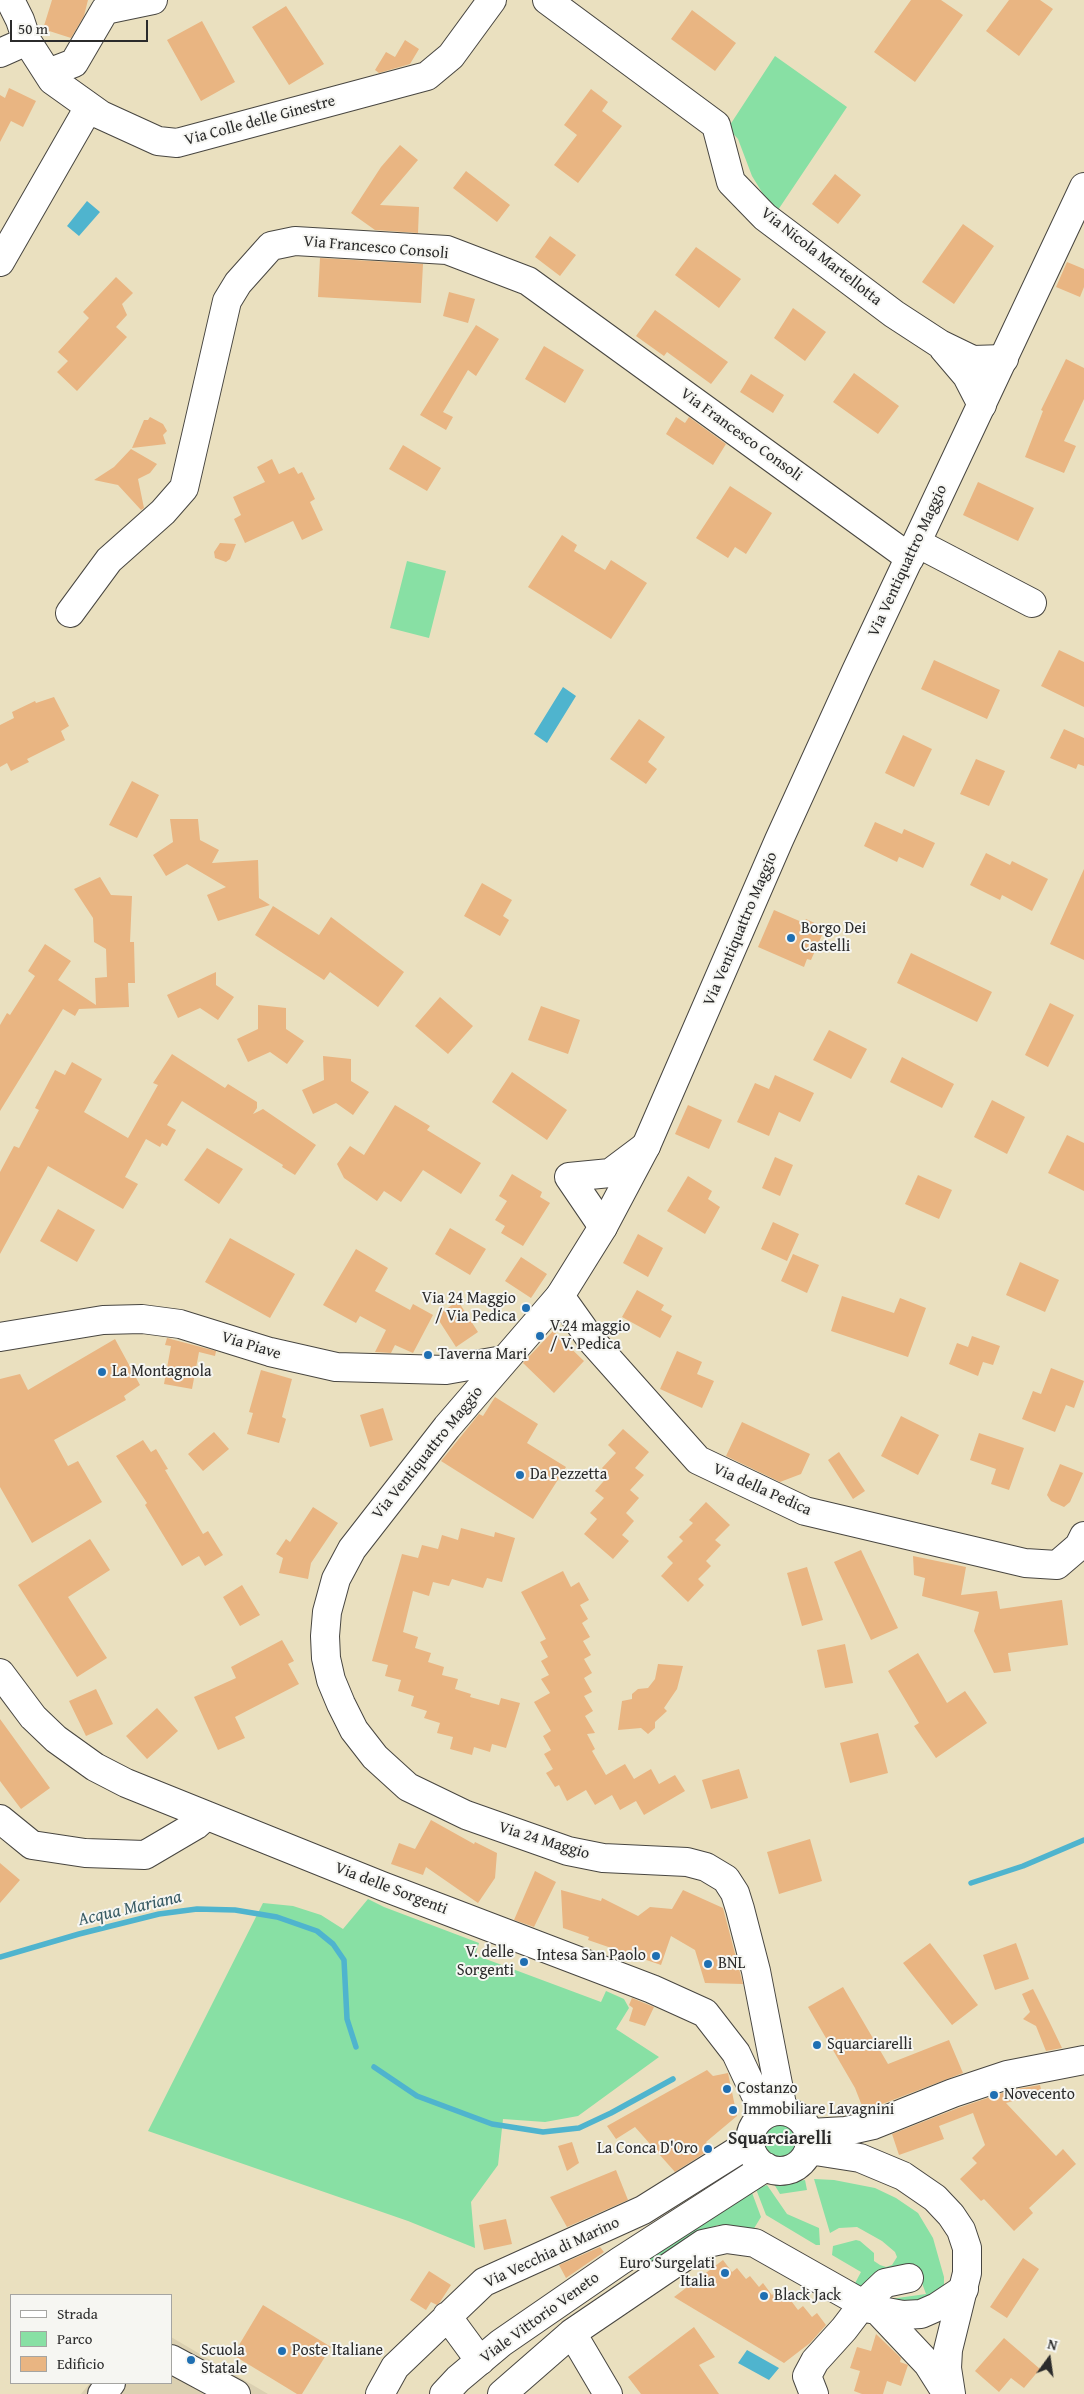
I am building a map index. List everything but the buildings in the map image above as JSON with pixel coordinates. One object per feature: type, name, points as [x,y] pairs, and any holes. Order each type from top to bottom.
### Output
[{"type":"street","points":[[48,73],[74,64],[105,10],[153,0]]},
{"type":"street","name":"Via Colle delle Ginestre","points":[[20,15],[52,80],[101,115],[158,141],[177,143],[427,76],[451,56],[492,0]]},
{"type":"street","name":"Via Nicola Martellotta","points":[[547,0],[716,125],[731,182],[766,217],[894,314],[940,344]]},
{"type":"street","name":"Via Colle delle Ginestre","points":[[0,53],[20,15]]},
{"type":"street","points":[[0,262],[89,107]]},
{"type":"street","name":"Via Ventiquattro Maggio","points":[[325,1624],[336,1579],[352,1549],[447,1427],[560,1296],[603,1227],[646,1146],[780,840],[913,551],[1083,190]]},
{"type":"street","name":"Via Francesco Consoli","points":[[70,613],[109,560],[163,512],[184,488],[227,301],[238,283],[271,246],[295,241],[447,250],[528,280],[913,551],[1032,603]]},
{"type":"street","points":[[940,344],[973,360],[1004,359]]},
{"type":"street","points":[[940,344],[967,376],[982,404]]},
{"type":"street","points":[[603,1227],[560,1172],[610,1173],[646,1146]]},
{"type":"street","name":"Via della Pedica","points":[[560,1296],[592,1341],[698,1460],[804,1512],[1025,1563],[1057,1565],[1079,1546],[1084,1536]]},
{"type":"street","name":"Via Piave","points":[[0,1337],[103,1320],[142,1319],[180,1324],[278,1354],[336,1367],[446,1370],[503,1360]]},
{"type":"street","name":"Via 24 Maggio","points":[[325,1624],[328,1669],[335,1692],[347,1717],[375,1758],[408,1787],[466,1815],[568,1851],[603,1858],[687,1862],[714,1870],[726,1879],[735,1893],[756,1972],[774,2113]]},
{"type":"street","name":"Via delle Sorgenti","points":[[0,1673],[33,1717],[69,1749],[126,1782],[382,1886],[652,1989],[705,2013],[736,2053],[774,2113]]},
{"type":"street","points":[[0,1819],[32,1845],[85,1853],[145,1855],[196,1825],[206,1816]]},
{"type":"street","points":[[810,2141],[874,2125],[953,2093],[1007,2075],[1084,2060]]},
{"type":"street","points":[[774,2113],[800,2118],[810,2141],[805,2158],[792,2169],[783,2171],[766,2167],[752,2152],[750,2143],[753,2127],[774,2113]]},
{"type":"street","points":[[810,2141],[843,2154],[876,2163],[908,2179],[935,2198],[956,2222],[965,2240],[968,2266],[964,2289],[951,2335],[947,2368],[951,2394]]},
{"type":"street","name":"Via Vecchia di Marino","points":[[380,2394],[395,2367],[484,2282],[643,2210],[750,2143]]},
{"type":"street","name":"Viale Vittorio Veneto","points":[[444,2394],[458,2379],[501,2343],[620,2261],[766,2167]]},
{"type":"street","points":[[502,2394],[572,2333],[638,2290],[703,2244],[726,2239],[755,2243],[924,2338],[951,2335]]},
{"type":"street","points":[[620,2261],[638,2290]]},
{"type":"street","points":[[880,2314],[885,2283],[908,2278]]},
{"type":"street","points":[[814,2394],[807,2376],[814,2361],[880,2314],[921,2314],[964,2289]]},
{"type":"street","points":[[880,2314],[928,2364],[947,2394]]},
{"type":"street","points":[[447,2316],[480,2361]]},
{"type":"street","points":[[572,2333],[608,2394]]},
{"type":"street","points":[[172,2360],[236,2394]]},
{"type":"street","points":[[102,2394],[110,2384]]},
{"type":"shaded area","name":"Scuola Statale","points":[[172,2338],[268,2394],[81,2394],[89,2384],[172,2384]]},
{"type":"green space","points":[[775,56],[847,107],[778,210],[768,202],[752,176],[738,139],[728,128]]},
{"type":"green space","points":[[407,561],[446,571],[429,638],[390,628]]},
{"type":"green space","points":[[368,1899],[384,1907],[479,1943],[475,1955],[601,2002],[606,1991],[624,1999],[629,2008],[616,2029],[659,2057],[578,2116],[545,2122],[503,2119],[498,2165],[471,2202],[475,2248],[408,2221],[148,2131],[263,1903],[293,1906],[321,1915],[343,1929]]},
{"type":"green space","points":[[780,2121],[793,2127],[799,2140],[793,2153],[780,2159],[767,2153],[761,2140],[767,2127]]},
{"type":"green space","points":[[814,2179],[834,2180],[875,2188],[896,2198],[918,2213],[933,2238],[944,2277],[944,2289],[926,2304],[883,2300],[926,2294],[915,2264],[871,2276],[874,2281],[864,2292],[853,2287],[861,2272],[832,2255],[833,2246],[856,2240],[860,2241],[874,2253],[874,2261],[886,2267],[892,2265],[897,2257],[895,2252],[882,2241],[857,2227],[839,2228],[830,2233]]},
{"type":"green space","points":[[805,2180],[807,2190],[780,2194],[774,2184]]},
{"type":"green space","points":[[767,2185],[787,2214],[819,2228],[820,2245],[816,2245],[766,2215],[756,2189]]},
{"type":"green space","points":[[751,2190],[761,2217],[753,2230],[718,2225],[695,2234],[651,2262],[649,2259]]},
{"type":"water","points":[[87,201],[100,212],[79,236],[67,226]]},
{"type":"water","points":[[563,687],[576,696],[547,743],[534,734]]},
{"type":"water","points":[[747,2350],[779,2368],[769,2380],[738,2363]]},
{"type":"waterway","points":[[971,1883],[1023,1866],[1084,1840]]},
{"type":"waterway","name":"Acqua Mariana","points":[[0,1957],[79,1934],[159,1914],[197,1909],[235,1910],[277,1917],[317,1931],[333,1944],[344,1960],[347,2019],[356,2047]]},
{"type":"waterway","points":[[374,2067],[417,2096],[492,2124],[543,2132],[579,2128],[673,2079]]},
{"type":"place","name":"Borgo Dei Castelli","points":[[791,938]]},
{"type":"place","name":"Via 24 Maggio / Via Pedica","points":[[526,1308]]},
{"type":"place","name":"V.24 maggio / V. Pedica","points":[[540,1336]]},
{"type":"place","name":"Taverna Mari","points":[[428,1355]]},
{"type":"place","name":"La Montagnola","points":[[102,1372]]},
{"type":"place","name":"Da Pezzetta","points":[[520,1475]]},
{"type":"place","name":"Intesa San Paolo","points":[[656,1956]]},
{"type":"place","name":"V. delle Sorgenti","points":[[524,1962]]},
{"type":"place","name":"BNL","points":[[708,1964]]},
{"type":"place","name":"Squarciarelli","points":[[817,2045]]},
{"type":"place","name":"Costanzo","points":[[727,2089]]},
{"type":"place","name":"Novecento","points":[[994,2095]]},
{"type":"place","name":"Immobiliare Lavagnini","points":[[733,2110]]},
{"type":"place","name":"La Conca D'Oro","points":[[708,2149]]},
{"type":"place","name":"Euro Surgelati Italia","points":[[725,2273]]},
{"type":"place","name":"Black Jack","points":[[764,2296]]},
{"type":"place","name":"Poste Italiane","points":[[282,2351]]},
{"type":"place","name":"Scuola Statale","points":[[191,2360]]},
{"type":"district","name":"Squarciarelli","points":[[780,2139]]}]
